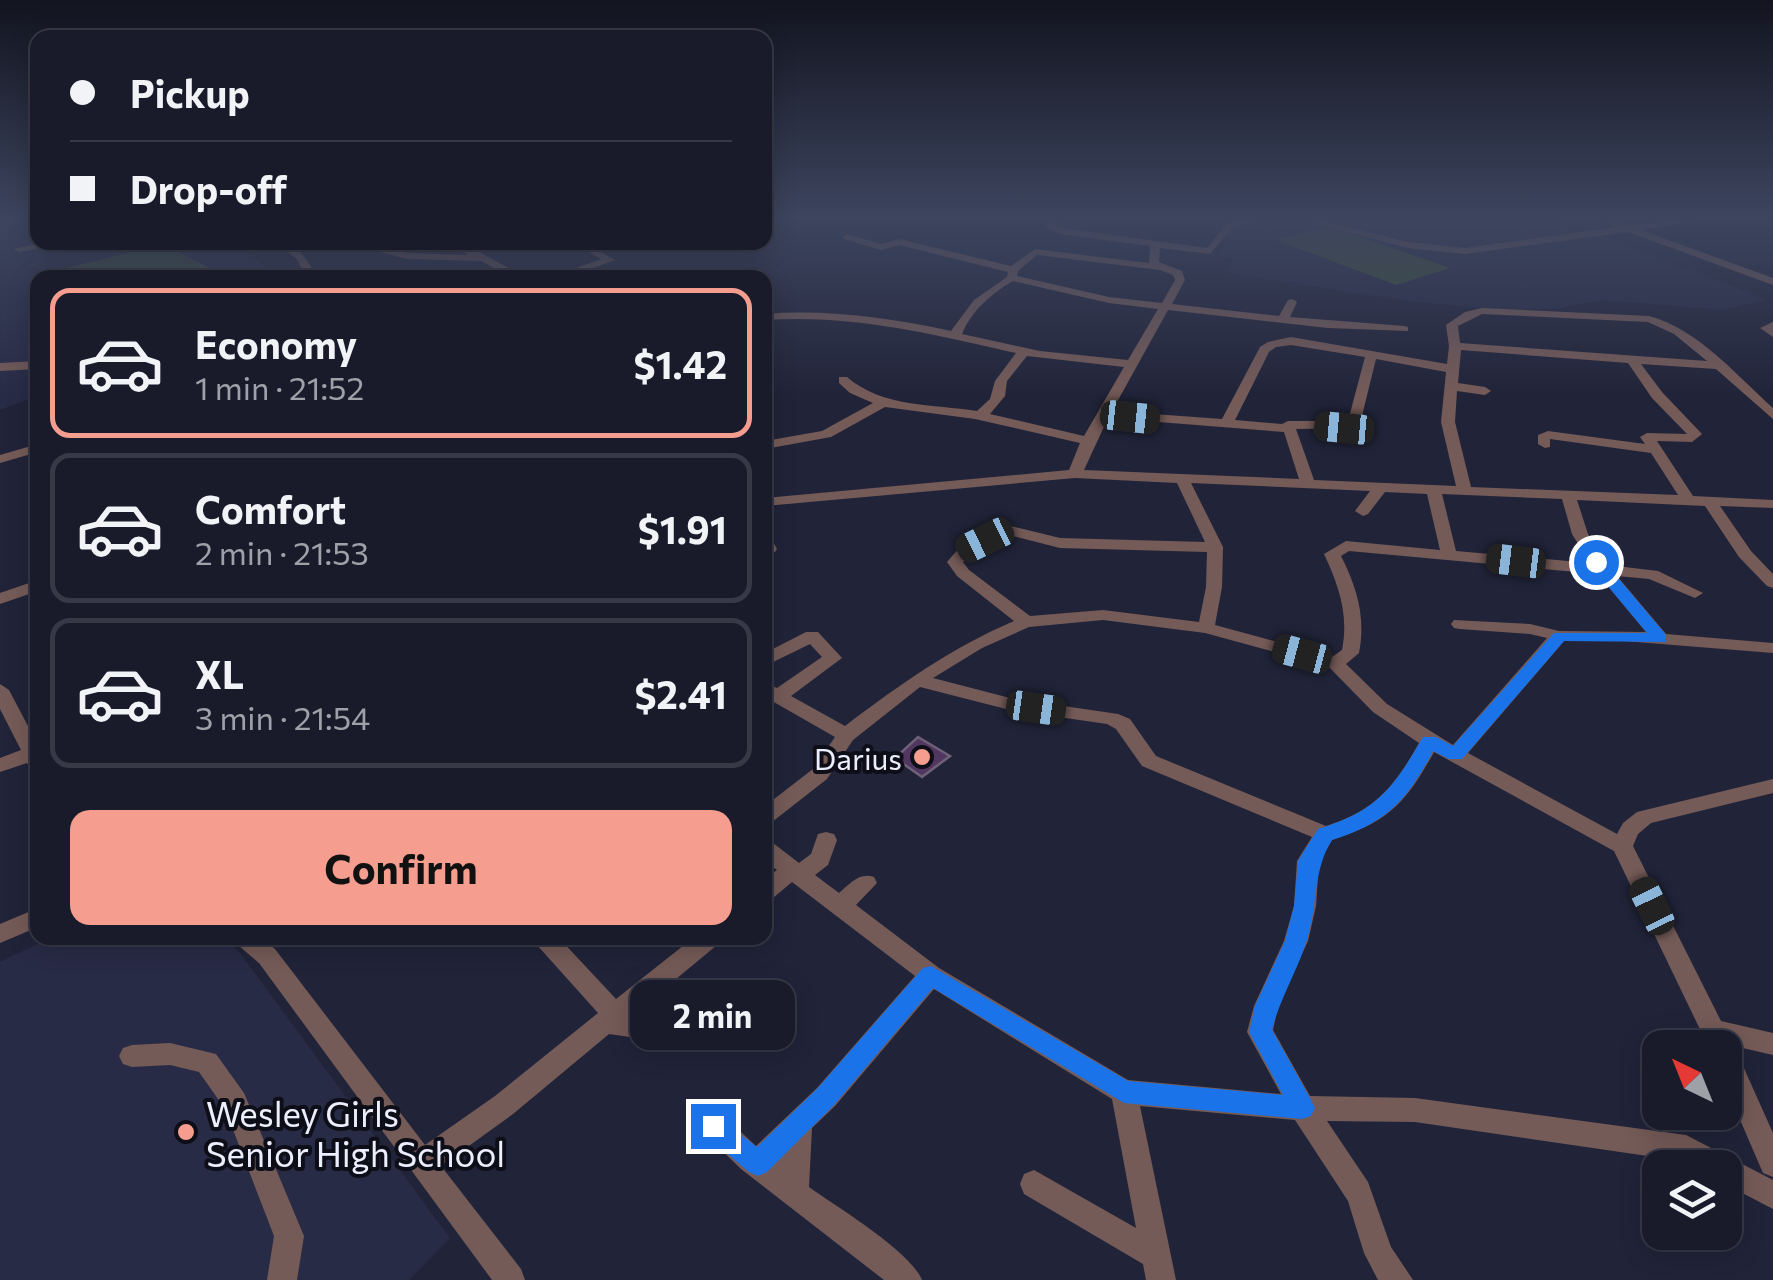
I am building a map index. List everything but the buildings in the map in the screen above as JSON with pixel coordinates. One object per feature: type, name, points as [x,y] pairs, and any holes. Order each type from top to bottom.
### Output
[{"type":"street","points":[[955,337],[959,322],[1010,276]]},
{"type":"street","points":[[1015,276],[1027,284],[1109,300],[1404,329]]},
{"type":"street","points":[[1075,474],[1088,441],[1168,306],[1180,276]]},
{"type":"street","points":[[1283,320],[1292,302]]},
{"type":"street","points":[[772,316],[793,314],[894,322],[1024,352],[1134,364]]},
{"type":"street","points":[[1464,489],[1448,422],[1455,346],[1452,326],[1468,314],[1614,316],[1666,323],[1686,335],[1773,414]]},
{"type":"street","points":[[1773,325],[1766,328],[1773,334]]},
{"type":"street","points":[[1228,421],[1264,350],[1272,344],[1291,341],[1452,369]]},
{"type":"street","points":[[1455,346],[1719,366]]},
{"type":"street","points":[[980,416],[996,400],[1002,390],[1001,381],[1024,352]]},
{"type":"street","points":[[1105,414],[1287,428],[1293,423],[1354,425],[1371,356]]},
{"type":"street","points":[[1632,360],[1656,395],[1695,434],[1692,438],[1647,437],[1651,449],[1689,501]]},
{"type":"street","points":[[0,368],[30,366]]},
{"type":"street","points":[[842,380],[848,388],[913,409],[980,416],[1088,441]]},
{"type":"street","points":[[1450,386],[1486,391]]},
{"type":"street","points":[[772,444],[826,434],[886,401]]},
{"type":"street","points":[[1287,428],[1308,481]]},
{"type":"street","points":[[1545,444],[1543,438],[1548,435],[1651,449]]},
{"type":"street","points":[[0,458],[30,450]]},
{"type":"street","points":[[772,501],[1075,474],[1308,481],[1773,504]]},
{"type":"street","points":[[1181,477],[1215,547],[1214,586],[1206,628]]},
{"type":"street","points":[[1363,511],[1382,486]]},
{"type":"street","points":[[1433,488],[1448,552]]},
{"type":"street","points":[[1568,494],[1580,534],[1660,638]]},
{"type":"street","points":[[1710,502],[1746,554],[1773,583]]},
{"type":"street","points":[[1026,622],[963,572],[955,562],[966,550],[1007,530],[1060,543],[1215,547]]},
{"type":"street","points":[[1335,664],[1350,652],[1354,636],[1353,598],[1332,554],[1346,546],[1448,552],[1652,574],[1695,594]]},
{"type":"street","points":[[0,599],[30,588]]},
{"type":"street","points":[[772,812],[820,774],[846,736],[917,680],[976,644],[1026,622],[1102,615],[1206,628],[1335,664],[1380,708],[1430,741],[1622,846],[1713,1030]]},
{"type":"street","points":[[1460,624],[1560,636],[1660,638],[1773,648]]},
{"type":"street","points":[[772,656],[812,636],[833,658],[772,692]]},
{"type":"street","points":[[1455,755],[1560,636]]},
{"type":"street","points":[[917,680],[1010,704],[1111,718],[1123,724],[1149,761],[1174,775],[1325,834],[1358,824],[1385,808],[1413,772],[1430,741]]},
{"type":"street","points":[[772,694],[846,736]]},
{"type":"street","points":[[3,702],[30,752]]},
{"type":"street","points":[[0,765],[30,760]]},
{"type":"street","points":[[1622,846],[1630,829],[1644,817],[1773,786]]},
{"type":"street","points":[[1325,834],[1308,861],[1305,906],[1296,941],[1266,1006],[1260,1032],[1276,1054],[1302,1108],[1348,1175],[1365,1206],[1379,1260],[1398,1280]]},
{"type":"street","points":[[772,887],[820,858],[826,840]]},
{"type":"street","points":[[772,855],[931,975],[1124,1092],[1302,1108],[1415,1110],[1686,1148],[1773,1196]]},
{"type":"street","points":[[841,904],[866,884]]},
{"type":"street","points":[[0,934],[30,921]]},
{"type":"street","points":[[254,945],[267,956],[510,1280]]},
{"type":"street","points":[[551,945],[610,1019],[630,1026],[647,1021]]},
{"type":"street","points":[[421,1164],[504,1105],[700,945]]},
{"type":"street","points":[[758,1164],[799,1124],[931,975]]},
{"type":"street","points":[[1742,1044],[1773,1044]]},
{"type":"street","points":[[132,1056],[170,1054],[207,1062],[235,1102],[289,1236],[282,1280]]},
{"type":"street","points":[[1124,1092],[1159,1268]]},
{"type":"street","points":[[1742,1094],[1773,1164]]},
{"type":"street","points":[[704,1115],[728,1142],[908,1280]]},
{"type":"street","points":[[794,1190],[799,1124]]},
{"type":"street","points":[[1034,1184],[1159,1268]]},
{"type":"shaded area","points":[[0,276],[30,276],[30,399],[0,410]]},
{"type":"shaded area","points":[[1244,276],[1705,276],[1767,300],[1723,310],[1601,300],[1557,309],[1489,309]]},
{"type":"shaded area","name":"Wesley Girls Senior High School","points":[[35,945],[231,945],[450,1238],[409,1280],[0,1280],[0,962]]},
{"type":"green space","points":[[1371,276],[1425,276],[1396,285]]},
{"type":"place","name":"Darius","points":[[922,757]]},
{"type":"place","name":"Wesley Girls Senior High School","points":[[186,1132]]},
{"type":"route","points":[[713,1126],[758,1164],[826,1097],[931,975],[1124,1092],[1302,1108],[1276,1054],[1260,1032],[1266,1006],[1296,941],[1305,906],[1308,861],[1325,834],[1358,824],[1385,808],[1413,772],[1430,741],[1455,755],[1560,636],[1660,638],[1596,562]]}]
